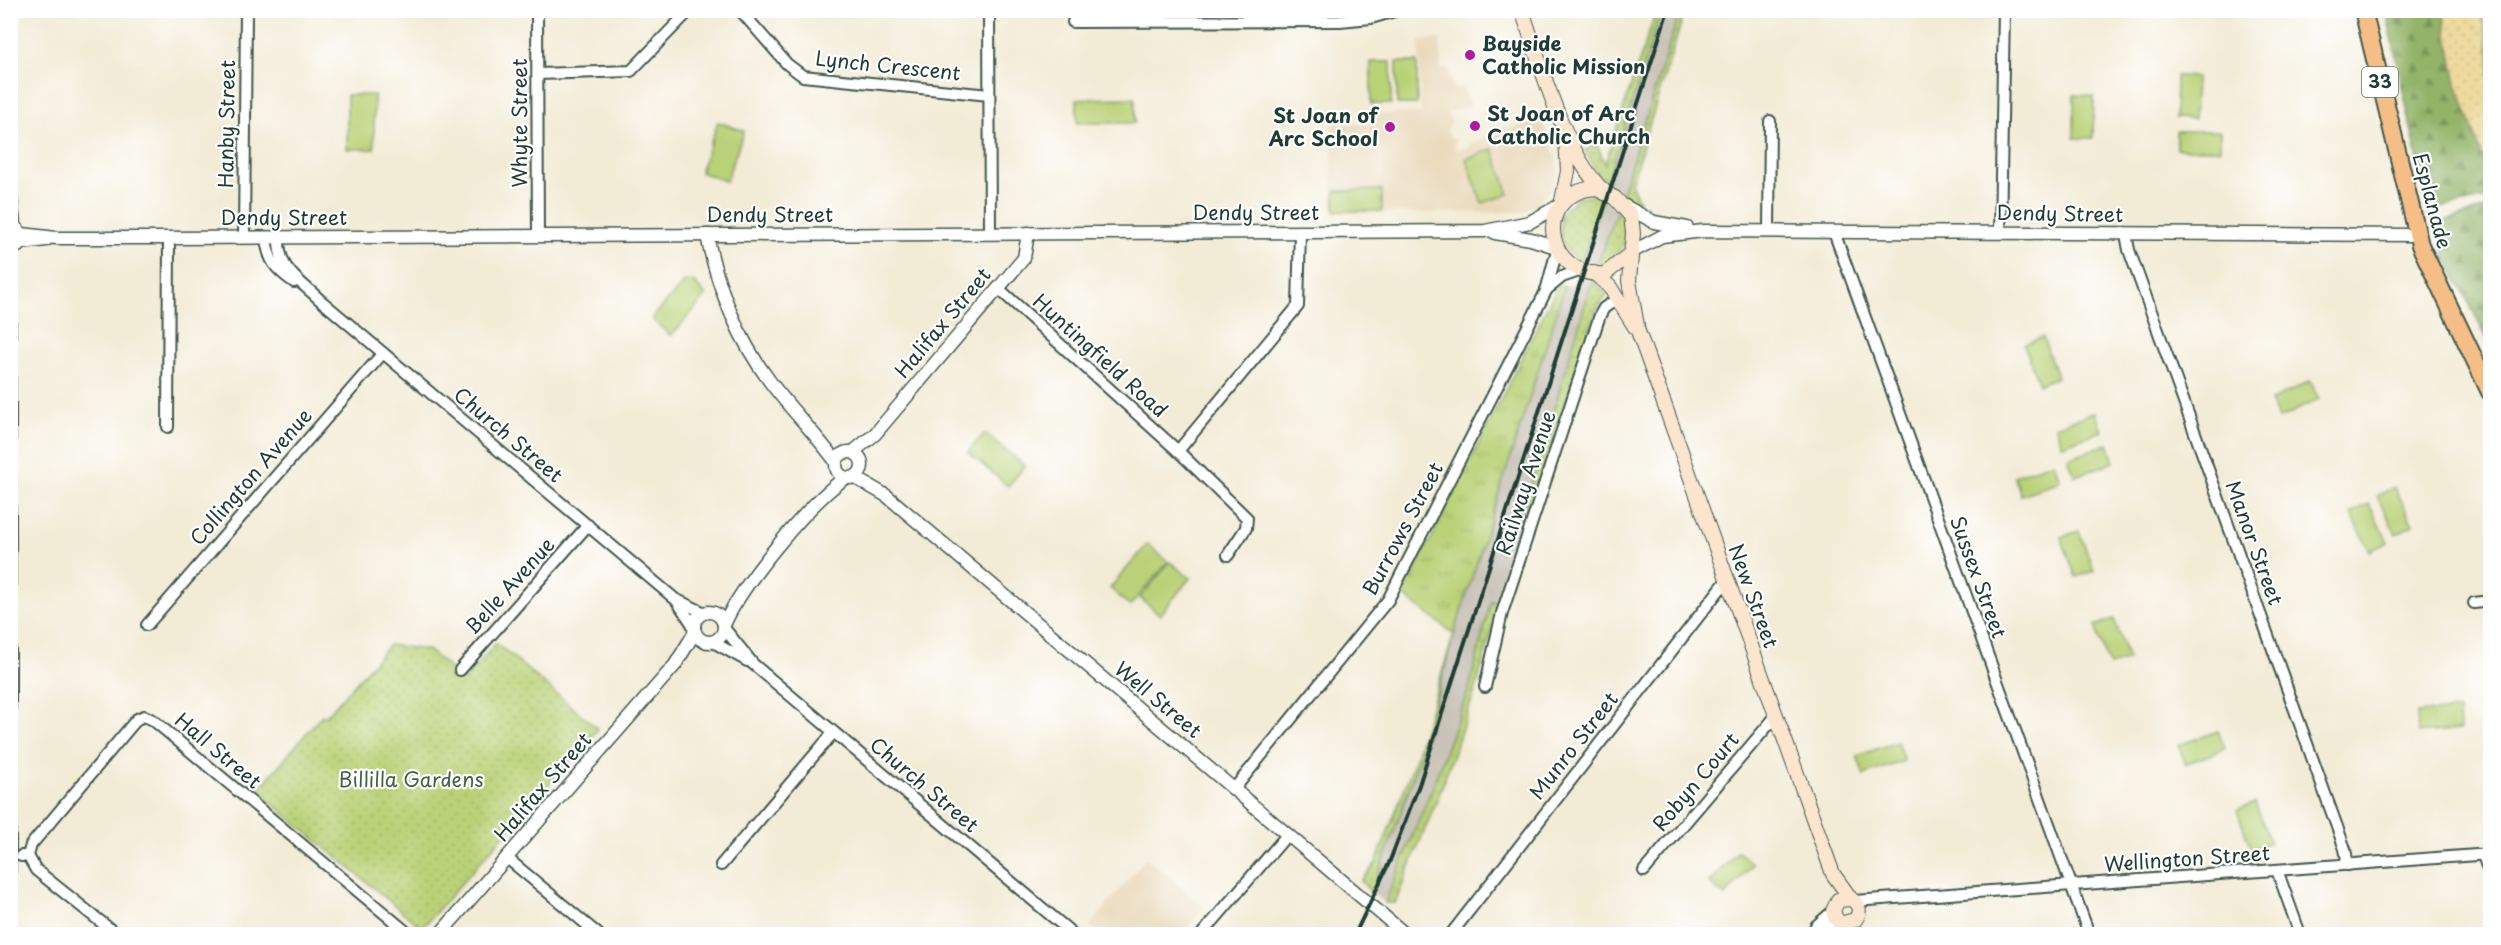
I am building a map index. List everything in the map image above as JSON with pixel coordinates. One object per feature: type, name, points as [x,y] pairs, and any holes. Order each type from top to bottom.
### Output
[{"type":"main road","points":[[1522,10],[1566,132],[1590,176],[1604,191]]},
{"type":"main road","name":"Esplanade","points":[[2363,10],[2417,235],[2439,288],[2490,392]]},
{"type":"main road","points":[[1560,205],[1588,189],[1598,188],[1604,191],[1630,213],[1633,226],[1630,253],[1610,272],[1588,271],[1573,265],[1556,249],[1552,229],[1569,167],[1566,132]]},
{"type":"main road","name":"New Street","points":[[1630,253],[1631,293],[1638,331],[1833,874],[1840,919]]},
{"type":"main road","name":"New Street","points":[[1588,271],[1606,282],[1638,331]]},
{"type":"main road","points":[[1617,298],[1631,293]]},
{"type":"main road","name":"New Street","points":[[1833,874],[1855,907],[1859,934]]},
{"type":"main road","points":[[1842,898],[1855,907],[1851,923],[1840,919],[1842,898]]},
{"type":"street","name":"Hanby Street","points":[[244,237],[246,10]]},
{"type":"street","name":"Whyte Street","points":[[537,10],[538,236]]},
{"type":"street","points":[[538,74],[631,71],[690,10]]},
{"type":"street","name":"Lynch Crescent","points":[[740,10],[788,64],[803,76],[989,95]]},
{"type":"street","points":[[989,10],[990,234]]},
{"type":"street","points":[[1073,22],[1340,21],[1371,18],[1398,10]]},
{"type":"street","points":[[2000,233],[2004,10]]},
{"type":"street","points":[[2147,10],[2174,10]]},
{"type":"street","points":[[1769,231],[1770,121]]},
{"type":"street","points":[[10,187],[16,238],[11,273],[10,871]]},
{"type":"street","name":"Dendy Street","points":[[1485,231],[1530,222],[1560,205]]},
{"type":"street","name":"Dendy Street","points":[[1623,205],[1654,222],[1703,231]]},
{"type":"street","name":"Dendy Street","points":[[16,238],[1485,231],[1535,240],[1556,249]]},
{"type":"street","name":"Dendy Street","points":[[1630,253],[1662,236],[1703,231],[2417,235]]},
{"type":"street","points":[[1178,451],[1298,306],[1299,232]]},
{"type":"street","name":"Sussex Street","points":[[1834,232],[2089,934]]},
{"type":"street","name":"Halifax Street","points":[[724,627],[745,587],[1024,258],[1029,233]]},
{"type":"street","name":"Manor Street","points":[[2126,234],[2133,261],[2345,849],[2348,865]]},
{"type":"street","name":"Well Street","points":[[707,235],[715,268],[737,325],[770,381],[813,432],[849,465],[1405,934]]},
{"type":"street","name":"Church Street","points":[[266,237],[268,254],[274,267],[319,299]]},
{"type":"street","name":"Church Street","points":[[279,237],[279,254],[283,264],[319,299],[675,599],[695,630]]},
{"type":"street","points":[[168,427],[169,238]]},
{"type":"street","name":"Burrows Street","points":[[1234,789],[1388,600],[1546,291],[1556,249]]},
{"type":"street","points":[[10,268],[11,273]]},
{"type":"street","name":"Burrows Street","points":[[1546,291],[1562,277],[1588,271]]},
{"type":"street","name":"Huntingfield Road","points":[[998,288],[1178,451],[1247,518],[1246,528],[1228,555]]},
{"type":"street","name":"Railway Avenue","points":[[1485,687],[1502,613],[1600,315],[1604,308],[1617,298]]},
{"type":"street","name":"Collington Avenue","points":[[147,625],[383,353]]},
{"type":"street","name":"Belle Avenue","points":[[460,670],[588,525]]},
{"type":"street","name":"Munro Street","points":[[1451,934],[1726,580]]},
{"type":"street","name":"Halifax Street","points":[[709,613],[745,587]]},
{"type":"street","name":"Church Street","points":[[675,599],[709,613]]},
{"type":"street","points":[[2474,603],[2490,601]]},
{"type":"street","points":[[709,613],[720,617],[724,627],[721,637],[709,642],[695,630],[697,619],[709,613]]},
{"type":"street","name":"Church Street","points":[[724,627],[753,664],[1073,934]]},
{"type":"street","name":"Halifax Street","points":[[440,934],[675,665],[695,630]]},
{"type":"street","name":"Halifax Street","points":[[675,665],[709,642]]},
{"type":"street","name":"Church Street","points":[[709,642],[753,664]]},
{"type":"street","name":"Hall Street","points":[[28,856],[32,845],[137,719],[144,716],[153,720],[409,934]]},
{"type":"street","name":"Robyn Court","points":[[1644,871],[1776,716]]},
{"type":"street","points":[[720,865],[833,732]]},
{"type":"street","points":[[1202,934],[1287,835]]},
{"type":"street","points":[[2487,854],[2490,875]]},
{"type":"street","name":"Wellington Street","points":[[1855,907],[1886,899],[2487,854]]},
{"type":"street","points":[[11,856],[28,856],[36,870],[116,934]]},
{"type":"street","points":[[507,858],[598,934]]},
{"type":"street","points":[[2277,870],[2300,934]]},
{"type":"street","points":[[1812,934],[1816,926],[1840,919]]},
{"type":"street","points":[[1817,934],[1840,919]]},
{"type":"shaded area","points":[[1661,11],[1680,11],[1622,193],[1607,183]]},
{"type":"shaded area","name":"St Joan of Arc School","points":[[1440,39],[1441,69],[1447,67],[1454,90],[1463,87],[1470,107],[1447,112],[1451,122],[1447,130],[1450,137],[1457,140],[1454,143],[1456,150],[1470,147],[1469,144],[1541,117],[1555,156],[1558,172],[1551,188],[1539,204],[1523,212],[1332,213],[1332,124],[1366,124],[1367,114],[1421,113],[1419,41]]},
{"type":"shaded area","points":[[1603,198],[1617,210],[1597,267],[1582,262]]},
{"type":"shaded area","points":[[1575,277],[1592,281],[1495,602],[1491,601],[1469,688],[1432,788],[1384,902],[1372,893],[1422,752],[1454,634],[1565,286],[1572,285]]},
{"type":"shaded area","points":[[1146,858],[1205,907],[1181,934],[1100,934],[1090,926]]},
{"type":"green space","points":[[1656,11],[1661,11],[1607,183],[1598,175],[1585,150],[1597,145],[1605,164]]},
{"type":"green space","points":[[1680,11],[1685,11],[1631,183],[1639,201],[1632,201],[1622,193]]},
{"type":"green space","points":[[2386,11],[2443,11],[2457,84],[2490,178],[2490,198],[2439,208],[2425,193]]},
{"type":"green space","points":[[1371,62],[1391,62],[1391,104],[1371,104]]},
{"type":"green space","points":[[1397,62],[1417,62],[1417,104],[1397,104]]},
{"type":"green space","points":[[2176,76],[2196,77],[2194,119],[2175,118]]},
{"type":"green space","points":[[347,95],[374,95],[374,149],[347,149]]},
{"type":"green space","points":[[2074,95],[2094,96],[2093,138],[2074,138]]},
{"type":"green space","points":[[1135,98],[1135,123],[1077,123],[1077,99]]},
{"type":"green space","points":[[718,122],[744,131],[726,181],[700,172]]},
{"type":"green space","points":[[2176,131],[2220,131],[2220,149],[2176,149]]},
{"type":"green space","points":[[1493,149],[1509,194],[1482,203],[1466,159]]},
{"type":"green space","points":[[1382,190],[1382,211],[1335,211],[1335,191]]},
{"type":"green space","points":[[1595,195],[1603,198],[1582,262],[1569,254],[1562,242],[1561,213],[1579,197]]},
{"type":"green space","points":[[2490,208],[2490,344],[2446,259],[2440,222]]},
{"type":"green space","points":[[1617,210],[1626,227],[1625,242],[1617,256],[1604,268],[1597,267]]},
{"type":"green space","points":[[685,281],[694,282],[706,296],[671,336],[653,320],[653,317]]},
{"type":"green space","points":[[1592,281],[1608,294],[1598,307],[1591,325],[1498,607],[1476,688],[1440,792],[1395,903],[1385,903],[1432,788],[1469,688],[1491,601],[1496,602]]},
{"type":"green space","points":[[1558,285],[1565,286],[1454,634],[1403,595]]},
{"type":"green space","points":[[2043,337],[2057,377],[2039,384],[2024,344]]},
{"type":"green space","points":[[2310,381],[2319,399],[2279,419],[2270,401]]},
{"type":"green space","points":[[2095,412],[2102,431],[2062,445],[2055,426]]},
{"type":"green space","points":[[985,433],[1025,466],[1008,486],[968,452]]},
{"type":"green space","points":[[2108,444],[2114,462],[2075,476],[2068,458]]},
{"type":"green space","points":[[2054,462],[2060,481],[2021,495],[2014,476]]},
{"type":"green space","points":[[2394,487],[2413,525],[2396,534],[2377,496]]},
{"type":"green space","points":[[2369,504],[2388,542],[2370,551],[2351,513]]},
{"type":"green space","points":[[2079,531],[2094,571],[2076,577],[2061,537]]},
{"type":"green space","points":[[1148,544],[1168,562],[1130,606],[1110,588]]},
{"type":"green space","points":[[1170,562],[1190,578],[1160,615],[1140,598]]},
{"type":"green space","points":[[2114,619],[2128,659],[2109,666],[2095,626]]},
{"type":"green space","points":[[1454,634],[1422,752],[1372,893],[1361,881],[1376,863],[1414,763]]},
{"type":"green space","name":"Billilla Gardens","points":[[496,643],[598,729],[422,928],[257,791],[322,715],[325,717],[389,645],[428,650],[464,680]]},
{"type":"green space","points":[[2459,710],[2460,730],[2418,733],[2417,713]]},
{"type":"green space","points":[[2218,731],[2225,749],[2185,764],[2179,745]]},
{"type":"green space","points":[[1897,742],[1904,761],[1864,775],[1857,756]]},
{"type":"green space","points":[[2255,803],[2270,842],[2251,849],[2237,810]]},
{"type":"green space","points":[[1738,851],[1753,864],[1725,896],[1709,883]]},
{"type":"sand","points":[[2443,11],[2481,11],[2490,53],[2490,178],[2457,84]]},
{"type":"railway","points":[[1355,934],[1389,863],[1419,785],[1668,10]]},
{"type":"place","name":"Bayside Catholic Mission","points":[[1470,55]]},
{"type":"place","name":"St Joan of Arc Catholic Church","points":[[1475,126]]},
{"type":"place","name":"St Joan of Arc School","points":[[1390,127]]}]
